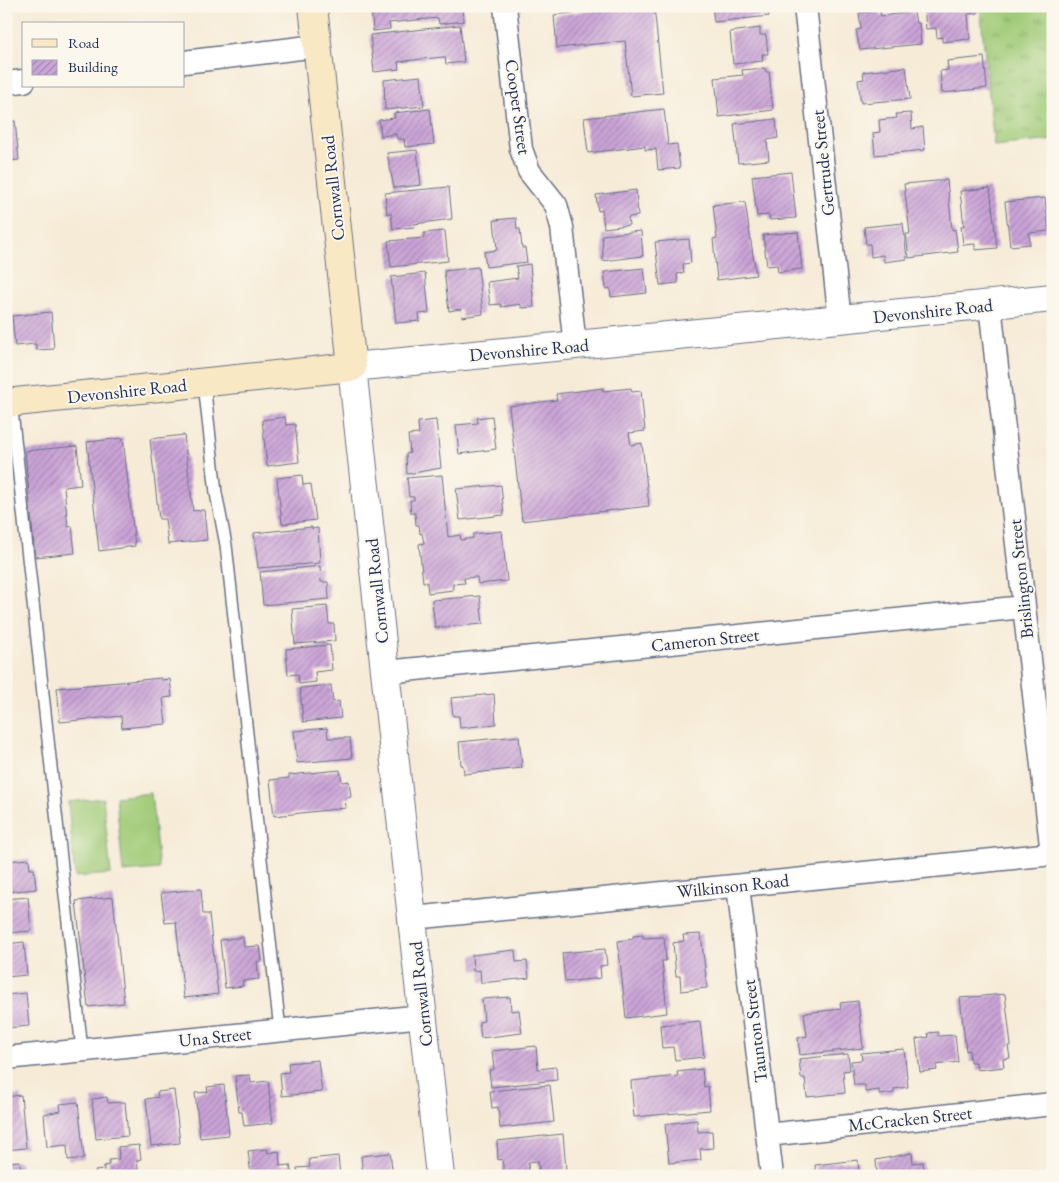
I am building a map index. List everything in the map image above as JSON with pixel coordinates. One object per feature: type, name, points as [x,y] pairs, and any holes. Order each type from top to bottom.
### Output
[{"type":"main road","name":"Cornwall Road","points":[[312,6],[352,367]]},
{"type":"main road","name":"Devonshire Road","points":[[9,403],[352,367]]},
{"type":"street","name":"Cooper Street","points":[[506,6],[521,149],[528,171],[556,205],[562,227],[575,346]]},
{"type":"street","name":"Gertrude Street","points":[[806,6],[840,320]]},
{"type":"street","points":[[185,62],[317,46]]},
{"type":"street","points":[[6,83],[22,81]]},
{"type":"street","name":"Devonshire Road","points":[[352,367],[1053,298]]},
{"type":"street","name":"Brislington Street","points":[[990,305],[1052,854]]},
{"type":"street","name":"Cornwall Road","points":[[352,367],[440,1176]]},
{"type":"street","name":"Cameron Street","points":[[386,672],[1024,607]]},
{"type":"street","name":"Wilkinson Road","points":[[413,918],[1052,854]]},
{"type":"street","name":"Taunton Street","points":[[738,886],[772,1176]]},
{"type":"street","name":"Una Street","points":[[6,1058],[424,1016]]},
{"type":"street","name":"McCracken Street","points":[[767,1135],[1053,1104]]},
{"type":"lane","points":[[204,383],[216,494],[226,545],[280,1030]]},
{"type":"lane","points":[[9,403],[82,1050]]},
{"type":"green space","points":[[980,6],[1053,6],[1053,140],[994,146]]},
{"type":"green space","points":[[151,793],[159,869],[123,872],[116,797]]},
{"type":"green space","points":[[103,798],[111,874],[75,877],[68,802]]},
{"type":"building","points":[[371,6],[463,6],[464,21],[439,24],[438,18],[416,20],[389,23],[390,29],[373,31]]},
{"type":"building","points":[[630,6],[654,6],[663,93],[631,96],[625,41],[557,48],[554,15]]},
{"type":"building","points":[[712,6],[768,6],[769,16],[714,22]]},
{"type":"building","points":[[924,6],[977,6],[978,13],[968,14],[970,39],[942,42],[942,37],[937,38],[936,28],[926,29]]},
{"type":"building","points":[[880,11],[881,16],[914,12],[916,23],[919,23],[921,44],[860,50],[856,30],[861,29],[859,13]]},
{"type":"building","points":[[460,25],[464,62],[446,64],[445,57],[422,59],[398,62],[399,69],[374,72],[370,35]]},
{"type":"building","points":[[760,28],[760,35],[766,35],[768,54],[762,54],[763,61],[733,64],[730,32]]},
{"type":"building","points":[[984,57],[987,88],[942,93],[940,71],[948,70],[947,61]]},
{"type":"building","points":[[906,67],[910,99],[861,103],[858,80],[864,79],[863,72]]},
{"type":"building","points":[[765,68],[766,72],[769,72],[773,110],[719,117],[715,78],[743,75],[742,70]]},
{"type":"building","points":[[421,76],[424,106],[385,110],[384,80]]},
{"type":"building","points":[[430,109],[434,144],[405,147],[404,139],[397,139],[396,134],[381,136],[379,120],[395,118],[394,113]]},
{"type":"building","points":[[664,109],[668,145],[677,144],[680,168],[658,170],[656,149],[645,150],[645,146],[588,153],[584,118]]},
{"type":"building","points":[[911,113],[912,129],[923,127],[925,150],[875,155],[873,133],[880,132],[879,120],[897,118],[896,114]]},
{"type":"building","points":[[776,119],[778,138],[767,140],[769,160],[738,163],[734,124]]},
{"type":"building","points":[[15,121],[19,160],[6,161],[6,122]]},
{"type":"building","points":[[417,150],[421,185],[394,188],[387,153]]},
{"type":"building","points":[[791,172],[796,218],[770,220],[769,215],[757,216],[752,176]]},
{"type":"building","points":[[947,180],[952,230],[955,229],[958,252],[909,258],[906,234],[910,234],[904,184]]},
{"type":"building","points":[[449,187],[452,219],[414,224],[415,227],[393,229],[391,213],[387,214],[385,193]]},
{"type":"building","points":[[990,188],[997,248],[975,250],[975,244],[963,245],[961,226],[964,226],[960,191]]},
{"type":"building","points":[[636,190],[638,216],[628,217],[629,225],[604,228],[602,210],[598,211],[596,195]]},
{"type":"building","points":[[1045,198],[1049,231],[1029,233],[1030,244],[1010,246],[1005,202]]},
{"type":"building","points":[[745,202],[756,275],[717,280],[713,239],[717,238],[713,205]]},
{"type":"building","points":[[516,218],[517,229],[520,229],[522,248],[525,248],[527,262],[486,267],[484,252],[497,250],[494,220]]},
{"type":"building","points":[[903,223],[907,259],[884,262],[883,255],[871,257],[870,244],[866,244],[864,227]]},
{"type":"building","points":[[445,231],[448,261],[391,267],[388,241],[424,238],[424,233]]},
{"type":"building","points":[[641,231],[643,256],[603,261],[602,235]]},
{"type":"building","points":[[798,232],[802,269],[778,272],[777,265],[767,266],[763,235]]},
{"type":"building","points":[[689,239],[691,263],[683,264],[684,273],[677,274],[678,283],[660,285],[655,242]]},
{"type":"building","points":[[530,264],[534,307],[521,308],[521,304],[501,307],[501,304],[490,305],[487,282],[518,278],[516,266]]},
{"type":"building","points":[[478,267],[483,314],[462,317],[461,309],[449,311],[444,271]]},
{"type":"building","points":[[644,268],[647,293],[611,297],[610,288],[606,289],[604,272]]},
{"type":"building","points":[[425,273],[429,313],[419,314],[420,321],[396,323],[391,277]]},
{"type":"building","points":[[51,312],[54,349],[36,350],[36,344],[15,346],[12,316]]},
{"type":"building","points":[[603,388],[603,391],[631,388],[632,392],[641,391],[645,431],[629,433],[631,445],[642,443],[649,506],[522,521],[509,406],[557,400],[556,394]]},
{"type":"building","points":[[492,416],[496,449],[459,454],[456,425],[478,423],[477,418]]},
{"type":"building","points":[[285,417],[286,425],[295,424],[299,462],[267,466],[262,420]]},
{"type":"building","points":[[436,420],[441,468],[407,474],[406,454],[410,453],[408,435],[419,434],[418,422]]},
{"type":"building","points":[[184,435],[193,511],[204,510],[207,540],[168,544],[165,519],[159,519],[150,439]]},
{"type":"building","points":[[123,438],[135,546],[99,551],[87,442]]},
{"type":"building","points":[[77,446],[81,485],[64,487],[68,527],[72,526],[75,553],[35,557],[25,451]]},
{"type":"building","points":[[302,475],[303,485],[311,484],[316,520],[282,524],[277,478]]},
{"type":"building","points":[[442,475],[448,537],[460,535],[461,540],[473,538],[473,534],[502,531],[507,581],[478,584],[477,577],[464,578],[465,583],[453,584],[453,590],[428,593],[427,582],[423,582],[419,544],[424,543],[419,525],[416,525],[415,513],[411,513],[410,500],[414,500],[414,497],[409,497],[407,478]]},
{"type":"building","points":[[501,485],[504,515],[460,520],[456,489]]},
{"type":"building","points":[[312,527],[312,529],[318,528],[320,563],[258,568],[254,533]]},
{"type":"building","points":[[320,566],[321,582],[328,582],[329,599],[263,605],[260,572]]},
{"type":"building","points":[[480,596],[483,624],[435,628],[432,600]]},
{"type":"building","points":[[327,606],[329,624],[334,624],[335,641],[295,644],[292,609]]},
{"type":"building","points":[[330,645],[332,670],[315,672],[316,682],[299,684],[298,674],[288,675],[286,649]]},
{"type":"building","points":[[161,678],[161,680],[170,679],[172,697],[163,698],[166,724],[122,728],[121,716],[60,722],[57,688]]},
{"type":"building","points":[[331,685],[333,702],[339,701],[341,718],[303,722],[300,688]]},
{"type":"building","points":[[494,694],[496,724],[460,728],[459,716],[453,716],[451,698]]},
{"type":"building","points":[[327,728],[328,738],[350,738],[352,758],[297,763],[294,731]]},
{"type":"building","points":[[519,736],[522,768],[464,774],[463,765],[461,765],[459,742]]},
{"type":"building","points":[[340,770],[342,782],[349,781],[351,797],[345,798],[346,808],[274,816],[270,780],[289,778],[289,775]]},
{"type":"building","points":[[29,859],[30,869],[34,869],[36,889],[6,892],[6,861]]},
{"type":"building","points":[[201,889],[203,914],[209,914],[218,994],[184,998],[176,922],[165,923],[161,893]]},
{"type":"building","points":[[28,897],[31,931],[6,933],[6,899]]},
{"type":"building","points":[[113,897],[124,1003],[88,1007],[76,901]]},
{"type":"building","points":[[701,934],[707,988],[681,991],[680,976],[676,976],[673,943],[684,941],[683,935]]},
{"type":"building","points":[[643,935],[643,938],[664,937],[666,961],[662,961],[667,1013],[626,1018],[618,941],[633,939],[633,936]]},
{"type":"building","points":[[243,937],[244,947],[260,946],[262,961],[257,962],[259,979],[242,981],[243,986],[225,988],[220,940]]},
{"type":"building","points":[[24,942],[27,975],[6,977],[6,944]]},
{"type":"building","points":[[605,949],[607,965],[600,966],[601,978],[565,982],[562,953]]},
{"type":"building","points":[[515,950],[516,962],[527,961],[529,978],[481,983],[480,970],[473,971],[472,955]]},
{"type":"building","points":[[26,993],[29,1026],[6,1028],[6,995]]},
{"type":"building","points":[[1005,994],[1011,1046],[1008,1046],[1010,1058],[1003,1059],[1004,1067],[977,1070],[976,1062],[970,1062],[969,1050],[966,1051],[960,998]]},
{"type":"building","points":[[510,997],[511,1011],[519,1010],[522,1033],[481,1038],[479,1022],[484,1021],[482,999]]},
{"type":"building","points":[[858,1001],[863,1048],[800,1055],[798,1038],[807,1036],[804,1013],[841,1009],[840,1003]]},
{"type":"building","points":[[700,1021],[704,1057],[675,1060],[673,1047],[662,1048],[660,1025]]},
{"type":"building","points":[[938,1032],[938,1036],[955,1035],[958,1062],[936,1065],[937,1070],[920,1072],[916,1039],[929,1037],[928,1033]]},
{"type":"building","points":[[536,1046],[538,1069],[556,1067],[557,1080],[491,1087],[489,1070],[494,1069],[492,1051]]},
{"type":"building","points":[[904,1049],[908,1087],[894,1089],[894,1093],[879,1095],[879,1090],[865,1092],[865,1085],[854,1085],[851,1061],[862,1060],[861,1053]]},
{"type":"building","points":[[848,1054],[850,1070],[843,1071],[845,1093],[807,1097],[805,1078],[801,1078],[799,1059]]},
{"type":"building","points":[[318,1060],[322,1092],[282,1096],[280,1073],[289,1072],[288,1063]]},
{"type":"building","points":[[702,1069],[704,1087],[708,1086],[710,1110],[634,1117],[631,1081],[678,1076],[677,1072]]},
{"type":"building","points":[[250,1075],[251,1083],[268,1081],[273,1123],[244,1126],[242,1112],[239,1112],[235,1076]]},
{"type":"building","points":[[224,1085],[229,1135],[200,1138],[195,1093],[208,1092],[207,1087]]},
{"type":"building","points":[[550,1085],[554,1122],[500,1128],[498,1107],[492,1108],[490,1091]]},
{"type":"building","points":[[174,1090],[180,1143],[151,1146],[146,1099],[158,1097],[157,1092]]},
{"type":"building","points":[[21,1095],[26,1148],[6,1150],[6,1097]]},
{"type":"building","points":[[107,1097],[108,1103],[125,1102],[128,1136],[96,1139],[92,1099]]},
{"type":"building","points":[[78,1102],[84,1158],[68,1160],[67,1145],[47,1147],[44,1114],[61,1111],[60,1104]]},
{"type":"building","points":[[697,1120],[698,1132],[712,1131],[713,1148],[700,1149],[701,1160],[669,1163],[665,1124]]},
{"type":"building","points":[[563,1134],[566,1170],[539,1173],[538,1161],[528,1162],[529,1176],[504,1176],[502,1159],[498,1160],[497,1141]]},
{"type":"building","points":[[139,1145],[141,1159],[137,1160],[139,1176],[96,1176],[95,1171],[104,1170],[104,1166],[109,1165],[109,1160],[119,1159],[118,1147]]},
{"type":"building","points":[[267,1149],[268,1153],[279,1151],[280,1166],[290,1165],[292,1176],[251,1176],[248,1151]]},
{"type":"building","points":[[390,1153],[393,1176],[363,1176],[361,1156]]},
{"type":"building","points":[[912,1153],[913,1163],[923,1162],[925,1176],[877,1176],[876,1160]]},
{"type":"building","points":[[338,1156],[340,1176],[298,1176],[297,1168],[310,1167],[309,1159]]},
{"type":"building","points":[[858,1160],[859,1173],[871,1172],[872,1176],[816,1176],[815,1165]]},
{"type":"building","points":[[20,1161],[21,1172],[25,1171],[26,1176],[6,1176],[6,1162]]},
{"type":"building","points":[[726,1170],[727,1176],[685,1176],[685,1174]]}]
